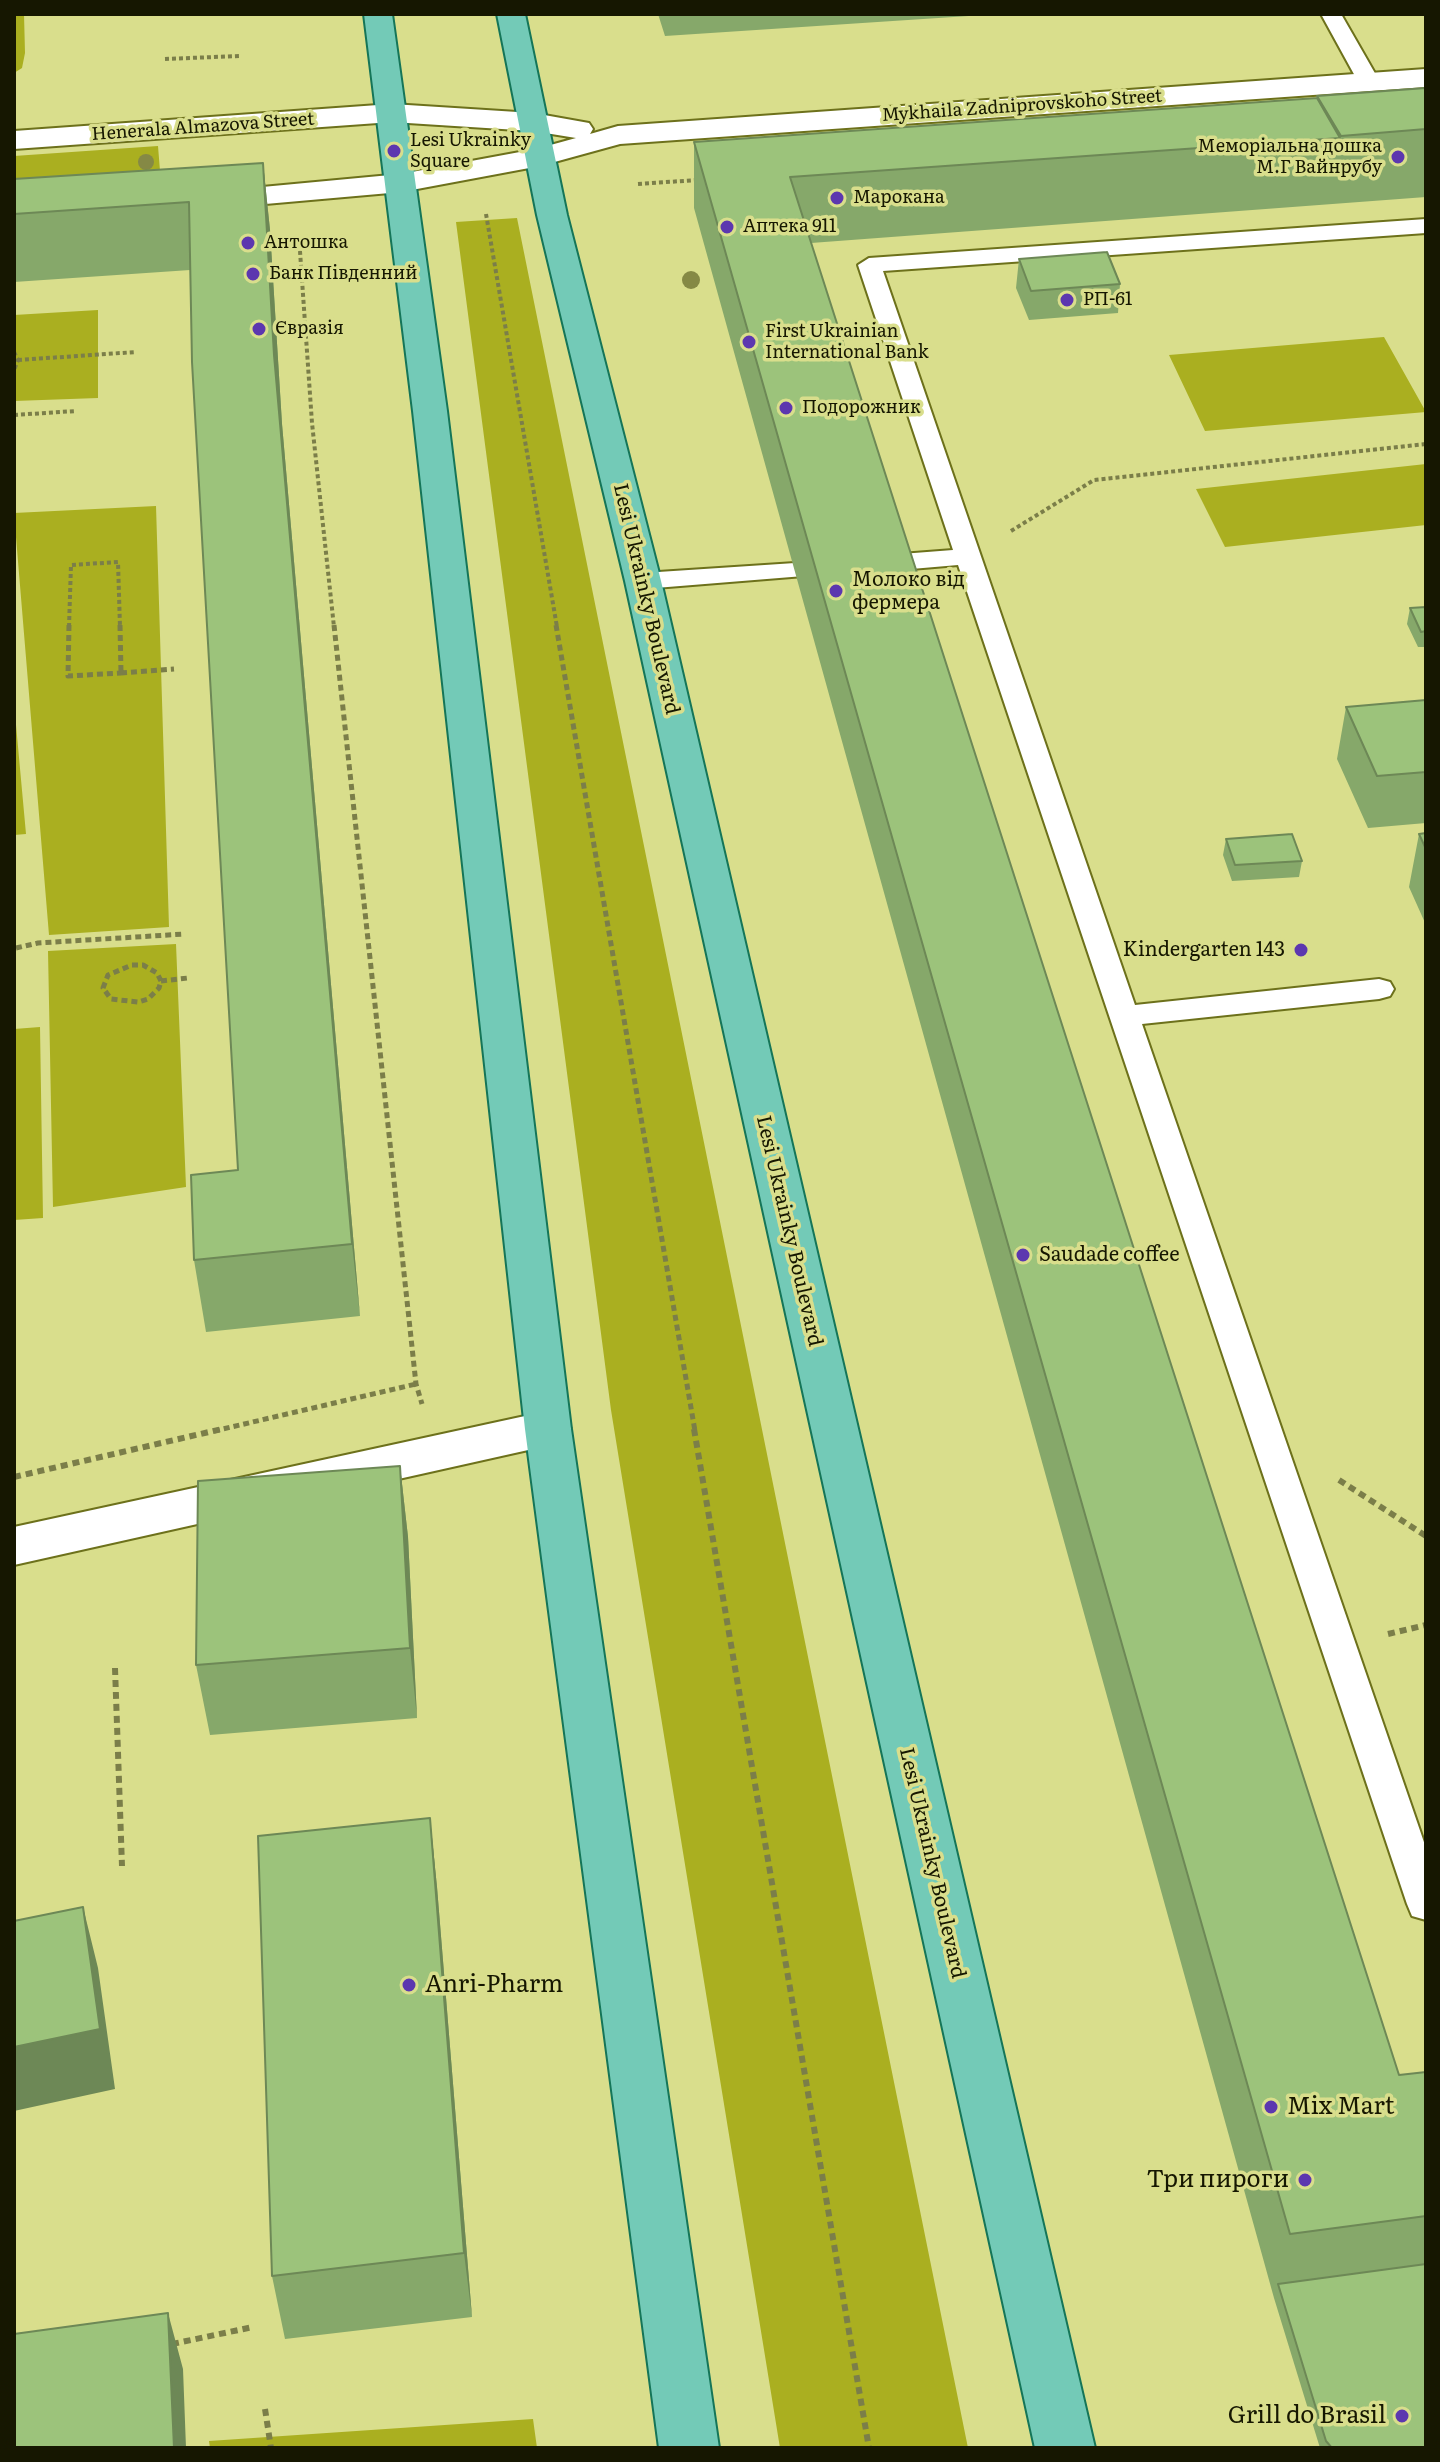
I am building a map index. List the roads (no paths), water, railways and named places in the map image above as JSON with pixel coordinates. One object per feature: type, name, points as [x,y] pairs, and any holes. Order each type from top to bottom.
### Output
[{"type":"main road","points":[[378,14],[401,183],[548,1429],[689,2448]]},
{"type":"main road","name":"Lesi Ukrainky Boulevard","points":[[511,14],[540,157],[643,581],[1065,2448]]},
{"type":"main road","name":"Mykhaila Zadniprovskoho Street","points":[[540,157],[618,135],[1426,78]]},
{"type":"main road","points":[[392,113],[533,122]]},
{"type":"main road","name":"Henerala Almazova Street","points":[[14,140],[392,113]]},
{"type":"main road","name":"Mykhaila Zadniprovskoho Street","points":[[533,122],[618,135]]},
{"type":"main road","points":[[185,202],[401,183],[540,157]]},
{"type":"main road","points":[[14,1546],[548,1429]]},
{"type":"lane","points":[[1331,14],[1369,82]]},
{"type":"lane","points":[[1426,226],[869,265],[1426,1904]]},
{"type":"lane","points":[[888,563],[968,557]]},
{"type":"lane","points":[[643,581],[795,571]]},
{"type":"lane","points":[[1124,1016],[1379,989]]},
{"type":"place","name":"Lesi Ukrainky Square","points":[[394,151]]},
{"type":"place","name":"Меморіальна дошка М.Г Вайнрубу","points":[[1398,157]]},
{"type":"place","name":"Марокана","points":[[837,198]]},
{"type":"place","name":"Аптека 911","points":[[727,227]]},
{"type":"place","name":"Антошка","points":[[248,243]]},
{"type":"place","name":"Банк Пiвденний","points":[[253,274]]},
{"type":"place","name":"РП-61","points":[[1067,300]]},
{"type":"place","name":"Євразія","points":[[259,329]]},
{"type":"place","name":"First Ukrainian International Bank","points":[[749,342]]},
{"type":"place","name":"Подорожник","points":[[786,408]]},
{"type":"place","name":"Молоко від фермера","points":[[836,591]]},
{"type":"place","name":"Kindergarten 143","points":[[1301,950]]},
{"type":"place","name":"Saudade coffee","points":[[1023,1255]]},
{"type":"place","name":"Anri-Pharm","points":[[409,1985]]},
{"type":"place","name":"Mix Mart","points":[[1271,2107]]},
{"type":"place","name":"Три пироги","points":[[1305,2180]]},
{"type":"place","name":"Grill do Brasil","points":[[1402,2416]]}]
